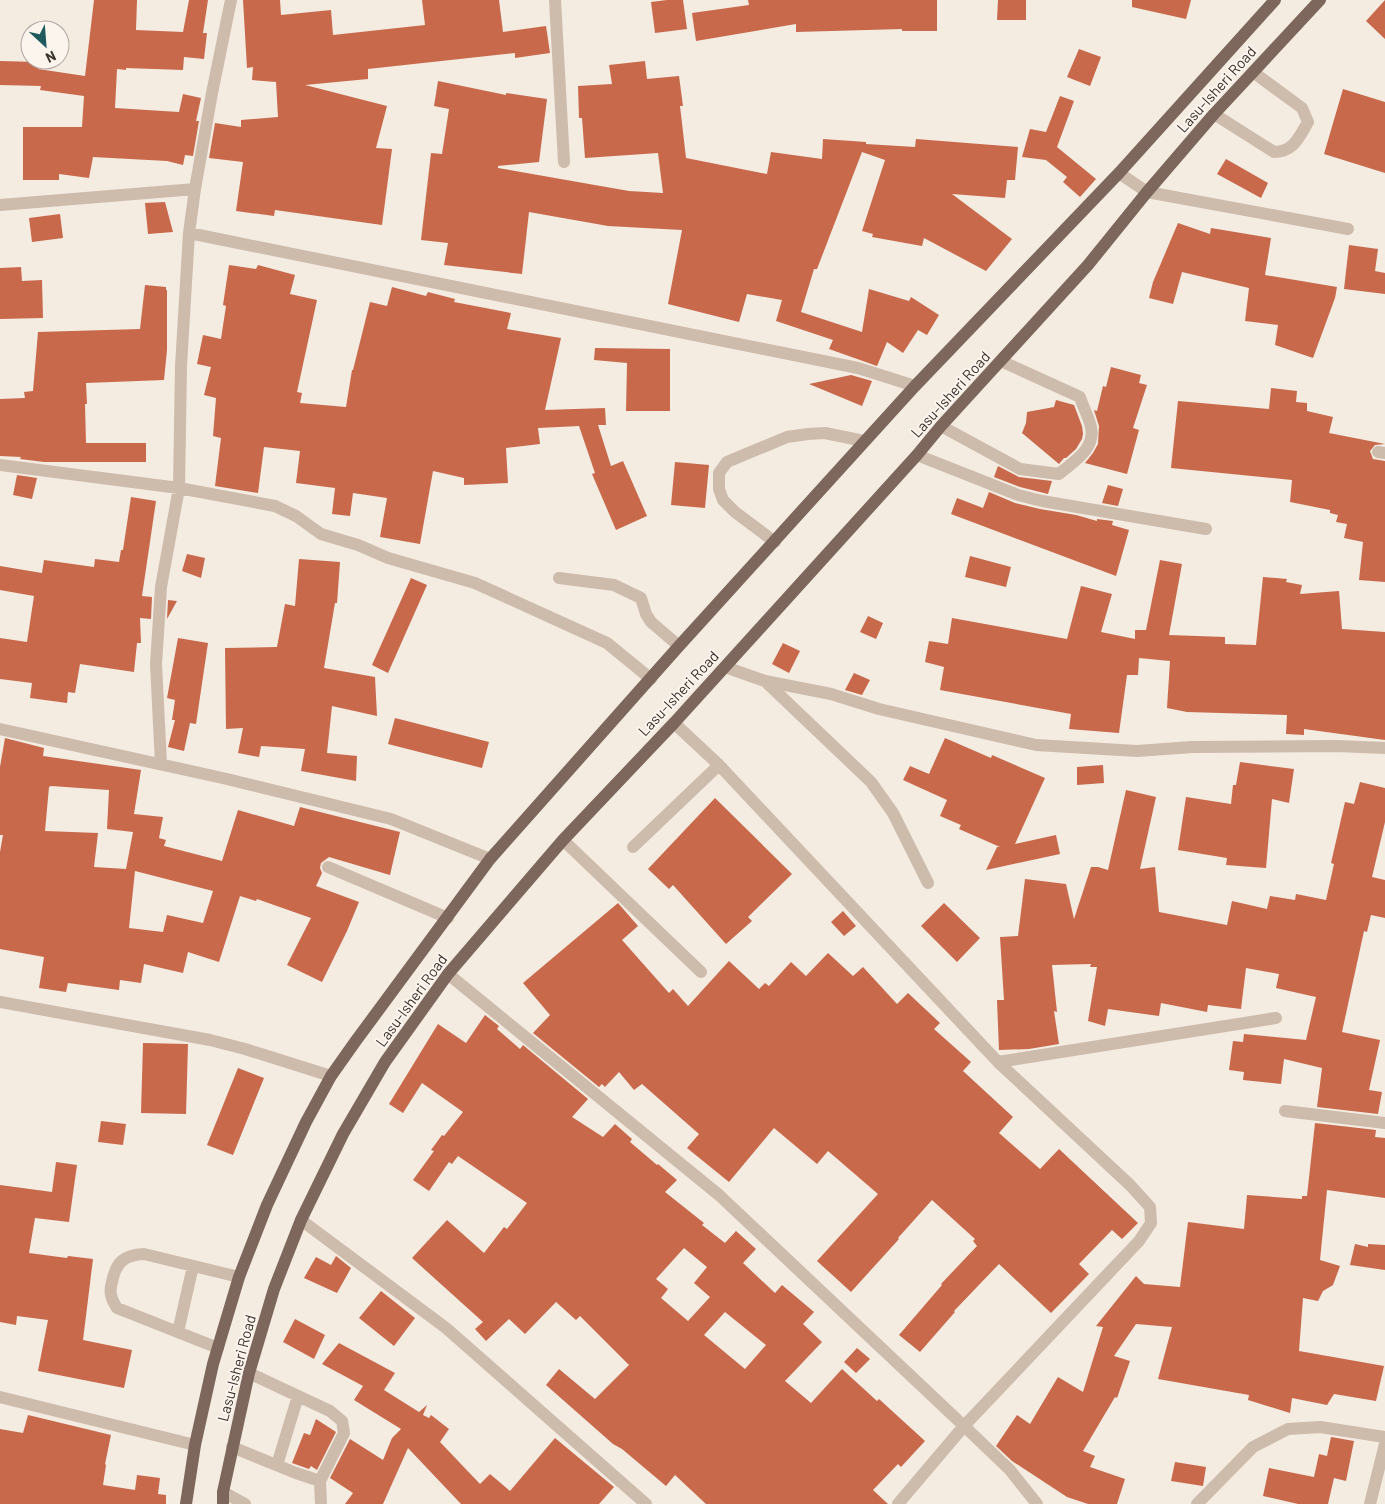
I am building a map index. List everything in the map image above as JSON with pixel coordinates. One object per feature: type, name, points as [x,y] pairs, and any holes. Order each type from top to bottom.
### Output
[{"type":"main road","name":"Lasu-Isheri Road","points":[[186,1504],[195,1445],[213,1364],[239,1277],[267,1204],[306,1122],[331,1076],[490,860],[679,646],[775,542],[864,441],[1119,173],[1275,0]]},
{"type":"main road","name":"Lasu-Isheri Road","points":[[223,1498],[232,1447],[249,1373],[274,1289],[301,1220],[343,1134],[385,1062],[448,974],[563,840],[674,723],[1088,265],[1214,114],[1320,0]]},
{"type":"street","points":[[161,764],[156,655],[161,587],[179,488],[181,366],[189,233],[212,93],[231,0]]},
{"type":"street","points":[[555,0],[564,162]]},
{"type":"street","points":[[1214,114],[1274,152],[1284,152],[1295,143],[1308,122],[1302,108],[1253,72]]},
{"type":"street","points":[[1119,173],[1147,192],[1348,229]]},
{"type":"street","points":[[0,205],[195,189]]},
{"type":"street","points":[[189,233],[858,368],[915,386]]},
{"type":"street","points":[[941,426],[1020,469],[1059,474],[1082,455],[1089,446],[1092,435],[1091,426],[1080,397],[1001,361]]},
{"type":"street","points":[[775,542],[735,512],[723,500],[718,489],[719,473],[727,462],[787,437],[824,433],[864,441]]},
{"type":"street","points":[[917,455],[1018,495],[1042,501],[1206,529]]},
{"type":"street","points":[[0,465],[179,488],[275,506],[296,516],[321,534],[358,545],[388,558],[475,583],[607,643],[651,679]]},
{"type":"street","points":[[558,578],[614,585],[641,598],[650,622],[679,646]]},
{"type":"street","points":[[724,667],[765,680],[831,694],[878,708],[1036,745],[1137,751],[1192,747],[1337,746],[1385,748]]},
{"type":"street","points":[[765,680],[871,782],[893,813],[928,883]]},
{"type":"street","points":[[674,723],[719,765],[998,1062],[1150,1207],[1150,1223],[1139,1241],[964,1426],[898,1504]]},
{"type":"street","points":[[0,730],[227,778],[391,819],[490,860]]},
{"type":"street","points":[[633,847],[719,765]]},
{"type":"street","points":[[563,840],[701,972]]},
{"type":"street","points":[[328,867],[448,918]]},
{"type":"street","points":[[448,974],[719,1195],[1010,1470],[1036,1504]]},
{"type":"street","points":[[0,1002],[210,1040],[245,1048],[331,1076]]},
{"type":"street","points":[[998,1062],[1276,1018]]},
{"type":"street","points":[[1285,1111],[1385,1122]]},
{"type":"street","points":[[301,1220],[446,1328],[646,1504]]},
{"type":"street","points":[[218,1348],[117,1308],[111,1300],[110,1288],[115,1268],[122,1260],[135,1254],[144,1254],[239,1277]]},
{"type":"street","points":[[178,1332],[193,1266]]},
{"type":"street","points":[[249,1373],[330,1411],[342,1421],[344,1433],[320,1481],[321,1504]]},
{"type":"street","points":[[277,1465],[298,1396]]},
{"type":"street","points":[[0,1397],[195,1445]]},
{"type":"street","points":[[1197,1504],[1252,1447],[1288,1429],[1320,1427],[1385,1437]]},
{"type":"street","points":[[1370,1504],[1385,1444]]},
{"type":"street","points":[[232,1447],[320,1481]]},
{"type":"street","points":[[223,1498],[246,1504]]},
{"type":"building","points":[[94,0],[137,0],[136,30],[183,32],[189,0],[208,0],[203,33],[207,33],[204,59],[184,57],[183,70],[117,69],[115,108],[179,112],[183,94],[201,98],[196,121],[199,121],[193,156],[185,155],[183,165],[167,161],[93,157],[89,178],[59,174],[59,180],[23,180],[23,127],[82,127],[84,96],[40,90],[41,86],[0,85],[0,61],[20,62],[20,70],[45,70],[85,76]]},
{"type":"building","points":[[243,0],[280,0],[281,15],[331,10],[333,35],[425,25],[422,0],[499,0],[503,32],[546,26],[550,53],[515,58],[515,53],[368,69],[368,79],[305,85],[387,106],[376,148],[392,149],[382,225],[275,210],[274,216],[236,211],[243,162],[209,158],[215,123],[241,127],[241,120],[278,117],[276,82],[252,80],[253,67],[247,68]]},
{"type":"building","points":[[683,0],[687,29],[655,33],[651,2]]},
{"type":"building","points":[[748,0],[937,0],[937,31],[902,31],[902,29],[796,32],[796,24],[696,41],[692,13],[749,5]]},
{"type":"building","points":[[998,0],[1026,0],[1026,20],[997,20]]},
{"type":"building","points":[[1132,0],[1191,0],[1186,19],[1132,7]]},
{"type":"building","points":[[1385,0],[1385,39],[1366,21]]},
{"type":"building","points":[[1079,49],[1101,57],[1090,86],[1067,77]]},
{"type":"building","points":[[645,61],[647,79],[679,76],[683,106],[680,106],[686,158],[767,174],[771,152],[822,159],[823,139],[915,147],[916,139],[1018,147],[1015,180],[1007,180],[1005,198],[952,194],[1012,239],[986,271],[924,238],[922,246],[872,237],[873,234],[862,231],[885,160],[862,152],[817,269],[814,269],[801,312],[862,332],[869,289],[909,301],[911,297],[939,315],[927,335],[918,330],[903,353],[887,342],[877,366],[829,349],[833,340],[776,321],[782,300],[747,294],[739,322],[668,304],[682,230],[608,226],[529,212],[522,274],[444,265],[448,243],[421,240],[431,153],[442,154],[449,109],[434,106],[438,81],[506,95],[506,93],[547,99],[539,162],[498,166],[498,168],[629,191],[663,193],[658,153],[585,158],[582,118],[579,118],[578,86],[612,84],[609,65]]},
{"type":"building","points":[[1343,89],[1385,102],[1385,173],[1324,154]]},
{"type":"building","points":[[1060,96],[1074,101],[1057,147],[1096,179],[1080,197],[1063,182],[1067,177],[1046,160],[1022,157],[1030,129],[1046,132]]},
{"type":"building","points":[[1226,159],[1268,183],[1261,198],[1217,174]]},
{"type":"building","points":[[165,202],[173,232],[148,234],[145,203]]},
{"type":"building","points":[[60,214],[63,238],[32,242],[29,218]]},
{"type":"building","points":[[1178,223],[1210,234],[1211,228],[1271,238],[1265,275],[1337,287],[1335,298],[1313,358],[1275,345],[1278,325],[1245,321],[1249,288],[1182,272],[1173,304],[1149,298],[1153,282]]},
{"type":"building","points":[[1349,245],[1378,249],[1375,271],[1385,273],[1385,294],[1344,289]]},
{"type":"building","points":[[229,265],[256,269],[258,265],[295,275],[290,294],[317,300],[297,392],[302,393],[300,403],[346,407],[352,370],[370,302],[387,306],[392,287],[426,296],[428,292],[455,299],[454,302],[511,313],[507,329],[561,338],[545,410],[605,408],[606,425],[598,425],[611,466],[623,461],[647,516],[616,530],[592,474],[595,473],[579,426],[538,428],[540,444],[506,448],[508,483],[464,485],[464,478],[433,471],[420,544],[380,537],[387,498],[353,493],[350,516],[332,514],[335,488],[296,483],[300,451],[264,447],[258,493],[215,486],[221,438],[213,436],[216,398],[204,395],[211,367],[197,364],[203,335],[221,339],[226,306],[223,305]]},
{"type":"building","points":[[21,267],[22,281],[42,280],[43,318],[0,319],[0,268]]},
{"type":"building","points":[[145,285],[166,287],[167,290],[167,350],[164,380],[86,383],[87,404],[85,404],[86,443],[146,443],[146,462],[44,462],[20,459],[21,457],[0,456],[0,399],[25,398],[24,392],[33,391],[38,332],[140,329]]},
{"type":"building","points":[[595,348],[670,349],[670,411],[626,411],[627,363],[594,360]]},
{"type":"building","points":[[1111,367],[1141,375],[1139,383],[1147,385],[1133,428],[1139,430],[1127,474],[1085,463],[1098,444],[1099,426],[1094,410],[1097,411],[1103,386],[1106,387]]},
{"type":"building","points":[[851,375],[872,381],[862,406],[809,384]]},
{"type":"building","points":[[1271,388],[1297,391],[1296,402],[1307,403],[1307,411],[1333,417],[1329,433],[1385,444],[1375,445],[1370,451],[1373,459],[1385,461],[1385,582],[1359,580],[1363,542],[1344,538],[1347,524],[1336,522],[1338,515],[1330,513],[1330,510],[1290,502],[1292,480],[1171,468],[1178,401],[1269,409]]},
{"type":"building","points":[[1056,400],[1074,405],[1083,434],[1076,449],[1059,464],[1022,433],[1026,423],[1027,412],[1054,407]]},
{"type":"building","points":[[675,462],[709,465],[705,508],[671,505]]},
{"type":"building","points":[[998,466],[1019,477],[1052,481],[1048,494],[1020,487],[994,477]]},
{"type":"building","points":[[17,475],[37,478],[32,499],[13,495]]},
{"type":"building","points":[[1108,485],[1123,489],[1118,506],[1102,503]]},
{"type":"building","points":[[989,492],[1015,503],[1040,509],[1076,515],[1097,521],[1097,519],[1113,521],[1112,525],[1129,530],[1116,576],[951,514],[957,498],[983,508]]},
{"type":"building","points":[[131,497],[156,501],[142,596],[152,597],[151,619],[140,618],[141,643],[137,643],[134,672],[80,664],[75,693],[68,692],[67,703],[30,698],[32,683],[0,679],[0,638],[27,642],[34,596],[0,590],[0,566],[42,573],[44,560],[94,567],[95,559],[119,562],[121,550],[123,550]]},
{"type":"building","points":[[187,554],[205,558],[201,578],[182,571]]},
{"type":"building","points":[[970,556],[1011,567],[1006,587],[965,577]]},
{"type":"building","points":[[299,559],[340,562],[337,603],[335,603],[324,668],[375,677],[377,716],[332,706],[327,753],[357,756],[356,781],[301,771],[305,749],[261,746],[259,757],[238,753],[243,728],[226,729],[225,648],[277,647],[285,604],[295,606]]},
{"type":"building","points":[[1160,560],[1182,564],[1169,635],[1225,637],[1225,644],[1256,645],[1263,577],[1287,579],[1286,582],[1302,585],[1300,594],[1339,591],[1342,629],[1385,632],[1385,740],[1304,729],[1304,735],[1286,734],[1287,715],[1187,712],[1167,708],[1170,661],[1139,658],[1138,675],[1127,675],[1119,733],[1069,729],[1071,714],[940,690],[944,667],[925,662],[929,641],[948,644],[952,618],[1067,639],[1081,586],[1112,594],[1101,632],[1135,639],[1135,630],[1146,630]]},
{"type":"building","points":[[411,578],[427,585],[388,673],[372,665]]},
{"type":"building","points":[[168,600],[177,601],[167,619]]},
{"type":"building","points":[[868,616],[883,623],[876,639],[860,632]]},
{"type":"building","points":[[178,638],[208,643],[196,724],[190,723],[184,751],[168,747],[175,720],[172,720],[175,700],[167,698]]},
{"type":"building","points":[[783,643],[800,651],[789,673],[772,664]]},
{"type":"building","points":[[854,673],[870,680],[862,695],[845,690]]},
{"type":"building","points":[[395,718],[489,742],[482,768],[388,744]]},
{"type":"building","points":[[5,738],[44,748],[43,756],[141,770],[134,814],[163,817],[159,838],[166,840],[164,846],[222,861],[238,810],[294,826],[300,807],[400,832],[390,875],[329,857],[321,863],[322,873],[316,886],[359,902],[322,982],[287,965],[311,918],[257,899],[256,901],[240,896],[219,962],[188,952],[183,973],[144,964],[141,983],[120,980],[119,990],[68,983],[66,992],[39,988],[44,957],[0,949],[0,852],[3,835],[0,835],[0,767]],"holes":[[[49,787],[109,790],[107,829],[133,832],[126,869],[94,867],[98,833],[45,831]],[[135,871],[213,891],[203,923],[167,915],[163,932],[129,928]]]},
{"type":"building","points":[[945,738],[991,758],[992,755],[1045,778],[1015,844],[1056,835],[1060,854],[986,870],[997,847],[1000,847],[959,829],[961,825],[940,816],[947,800],[903,780],[910,766],[929,774]]},
{"type":"building","points":[[1240,762],[1294,769],[1289,803],[1272,799],[1266,868],[1226,865],[1227,858],[1178,850],[1186,797],[1231,804],[1233,785],[1236,785]]},
{"type":"building","points":[[1103,765],[1104,783],[1077,785],[1077,767]]},
{"type":"building","points":[[1360,782],[1385,788],[1385,822],[1372,877],[1385,880],[1385,918],[1371,915],[1367,932],[1364,931],[1342,1032],[1380,1040],[1369,1090],[1382,1092],[1378,1114],[1317,1107],[1322,1068],[1284,1059],[1281,1084],[1243,1080],[1244,1072],[1229,1070],[1233,1041],[1243,1042],[1244,1034],[1306,1040],[1316,997],[1276,988],[1279,974],[1246,968],[1241,1009],[1208,1005],[1207,1012],[1161,1003],[1159,1016],[1108,1009],[1105,1026],[1088,1021],[1097,967],[1090,967],[1091,964],[1052,965],[1057,1012],[1054,1011],[1059,1044],[1029,1049],[999,1050],[997,1000],[1004,1000],[1000,937],[1018,936],[1025,879],[1066,884],[1074,919],[1091,867],[1108,870],[1126,790],[1156,797],[1140,869],[1155,867],[1159,912],[1227,925],[1232,901],[1267,909],[1270,896],[1295,900],[1296,894],[1326,900],[1334,864],[1331,863],[1345,802],[1354,804]]},
{"type":"building","points":[[715,798],[792,874],[748,917],[752,921],[726,944],[673,885],[669,889],[648,869]]},
{"type":"building","points":[[618,903],[638,926],[622,940],[669,993],[673,989],[688,1006],[729,961],[759,989],[765,983],[769,986],[791,962],[806,976],[828,953],[853,976],[863,967],[897,1004],[908,993],[940,1023],[934,1029],[971,1062],[963,1071],[1013,1117],[999,1133],[1040,1169],[1059,1149],[1138,1223],[1122,1239],[1112,1230],[1079,1264],[1089,1274],[1051,1313],[999,1264],[954,1311],[920,1352],[899,1335],[941,1284],[977,1246],[973,1241],[975,1239],[932,1200],[851,1292],[817,1261],[878,1194],[828,1151],[817,1164],[774,1128],[729,1182],[687,1148],[699,1134],[642,1084],[634,1090],[619,1072],[605,1087],[602,1084],[599,1087],[533,1033],[550,1015],[523,983]]},
{"type":"building","points":[[944,903],[980,938],[957,962],[921,926]]},
{"type":"building","points":[[843,911],[856,926],[844,936],[831,922]]},
{"type":"building","points":[[485,1015],[499,1026],[497,1029],[520,1049],[523,1045],[588,1099],[572,1117],[603,1137],[615,1124],[632,1139],[630,1142],[677,1180],[665,1192],[704,1223],[702,1225],[725,1243],[736,1231],[756,1249],[743,1263],[775,1293],[782,1285],[814,1312],[803,1324],[822,1342],[785,1381],[811,1403],[842,1369],[877,1401],[879,1399],[925,1441],[901,1467],[898,1464],[873,1490],[888,1504],[706,1504],[675,1475],[666,1486],[622,1449],[613,1444],[546,1385],[559,1369],[595,1399],[629,1365],[580,1316],[576,1320],[556,1302],[525,1334],[509,1319],[486,1341],[475,1329],[483,1322],[412,1258],[447,1220],[484,1253],[504,1227],[507,1229],[527,1203],[458,1156],[452,1164],[449,1162],[429,1191],[413,1180],[434,1151],[431,1150],[442,1135],[444,1136],[463,1112],[422,1083],[403,1113],[389,1104],[438,1024],[466,1043]],"holes":[[[684,1248],[707,1267],[694,1283],[710,1297],[688,1321],[661,1298],[668,1289],[656,1279]],[[725,1312],[766,1345],[745,1369],[704,1335]]]},
{"type":"building","points":[[143,1043],[188,1044],[186,1114],[141,1113]]},
{"type":"building","points":[[238,1068],[264,1078],[233,1155],[207,1145]]},
{"type":"building","points":[[101,1121],[126,1124],[123,1145],[98,1142]]},
{"type":"building","points":[[1315,1123],[1376,1130],[1375,1137],[1385,1138],[1385,1198],[1327,1190],[1320,1260],[1340,1266],[1333,1285],[1323,1291],[1318,1301],[1303,1298],[1299,1351],[1384,1366],[1376,1401],[1334,1394],[1327,1405],[1292,1398],[1290,1413],[1248,1400],[1249,1395],[1158,1379],[1172,1327],[1136,1324],[1114,1356],[1130,1361],[1117,1398],[1115,1397],[1083,1451],[1095,1456],[1090,1467],[1125,1479],[1117,1504],[1088,1504],[1067,1497],[1012,1461],[996,1446],[1017,1415],[1030,1424],[1058,1377],[1083,1392],[1103,1327],[1096,1326],[1136,1276],[1144,1284],[1180,1287],[1188,1222],[1244,1229],[1247,1195],[1302,1199],[1302,1196],[1307,1196]]},
{"type":"building","points":[[56,1162],[77,1165],[69,1222],[35,1218],[29,1253],[93,1259],[83,1340],[132,1350],[124,1388],[38,1371],[48,1320],[17,1316],[16,1325],[0,1322],[0,1185],[52,1192]]},
{"type":"building","points":[[1355,1244],[1368,1247],[1368,1244],[1385,1245],[1385,1270],[1350,1265]]},
{"type":"building","points":[[336,1256],[351,1268],[337,1293],[304,1278],[316,1257],[331,1265]]},
{"type":"building","points":[[381,1291],[415,1318],[394,1346],[359,1318]]},
{"type":"building","points":[[295,1319],[325,1335],[314,1359],[283,1342]]},
{"type":"building","points":[[339,1343],[395,1373],[384,1390],[419,1412],[427,1405],[423,1415],[429,1418],[431,1415],[449,1429],[440,1442],[480,1484],[490,1474],[510,1491],[555,1438],[614,1487],[599,1504],[461,1504],[408,1448],[383,1504],[345,1504],[353,1493],[330,1478],[350,1439],[383,1460],[392,1438],[401,1429],[354,1400],[363,1386],[322,1364]]},
{"type":"building","points":[[857,1348],[870,1359],[856,1373],[844,1362]]},
{"type":"building","points":[[28,1415],[111,1435],[103,1485],[135,1490],[137,1475],[160,1478],[158,1494],[166,1495],[166,1504],[0,1504],[0,1429],[23,1433]]},
{"type":"building","points":[[316,1419],[336,1432],[317,1470],[311,1466],[309,1469],[292,1463],[304,1433],[310,1435]]},
{"type":"building","points":[[1331,1437],[1354,1441],[1346,1481],[1334,1478],[1328,1504],[1298,1504],[1263,1496],[1269,1468],[1314,1477],[1319,1454],[1327,1456]]},
{"type":"building","points":[[1175,1462],[1206,1467],[1203,1486],[1171,1481]]}]
